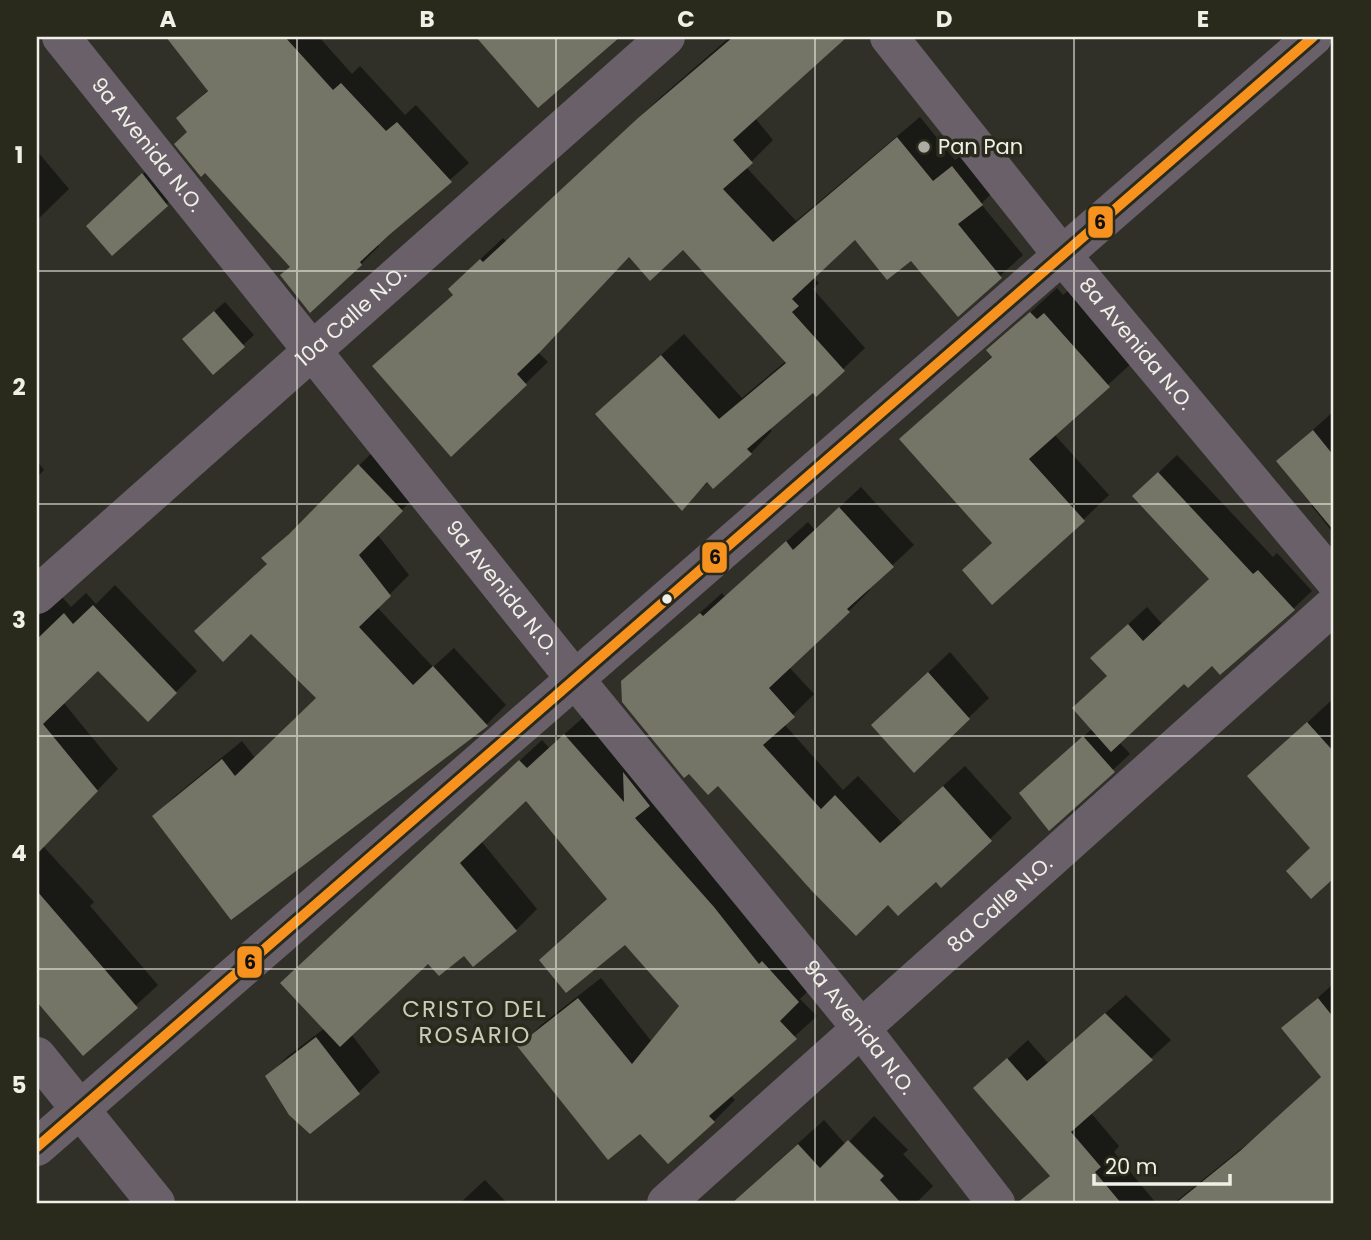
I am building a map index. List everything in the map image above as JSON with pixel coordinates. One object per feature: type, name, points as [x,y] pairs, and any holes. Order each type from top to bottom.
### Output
[{"type":"street","name":"9a Avenida N.O.","points":[[61,37],[575,679],[860,1027],[996,1203]]},
{"type":"street","name":"10a Calle N.O.","points":[[37,595],[666,37]]},
{"type":"street","name":"8a Avenida N.O.","points":[[889,37],[1062,255],[1334,580]]},
{"type":"street","points":[[37,1147],[1313,37]]},
{"type":"street","name":"8a Calle N.O.","points":[[666,1203],[1334,605]]},
{"type":"street","points":[[37,1056],[156,1203]]},
{"type":"building","points":[[166,37],[285,37],[333,90],[341,83],[386,131],[397,122],[452,182],[389,235],[360,262],[362,265],[310,313],[280,275],[290,267],[205,173],[201,177],[174,144],[187,132],[176,118],[208,91]]},
{"type":"building","points":[[476,37],[620,37],[538,108]]},
{"type":"building","points":[[733,37],[847,37],[733,140],[753,163],[723,189],[773,242],[897,137],[933,181],[952,166],[983,205],[958,224],[1002,278],[958,317],[911,261],[887,280],[855,240],[792,299],[799,306],[792,312],[845,371],[816,397],[813,393],[747,449],[752,454],[713,489],[707,482],[682,511],[595,414],[661,355],[719,419],[786,363],[683,250],[650,281],[629,257],[517,374],[527,385],[451,457],[372,366],[453,295],[448,289],[480,259],[483,262],[638,118]]},
{"type":"building","points":[[142,173],[168,206],[112,256],[86,226]]},
{"type":"building","points":[[214,311],[245,347],[213,375],[182,339]]},
{"type":"building","points":[[1030,312],[1037,319],[1044,313],[1110,387],[1029,459],[1085,521],[992,605],[962,570],[992,543],[899,439],[992,357],[986,350]]},
{"type":"building","points":[[1313,430],[1334,456],[1334,531],[1276,461]]},
{"type":"building","points":[[358,464],[403,511],[359,555],[391,596],[359,627],[413,685],[433,666],[488,726],[231,920],[152,816],[222,759],[235,776],[316,698],[251,634],[223,662],[194,631],[267,564],[261,558],[289,534]]},
{"type":"building","points":[[1158,472],[1253,574],[1258,570],[1295,610],[1220,675],[1212,666],[1188,688],[1184,684],[1111,752],[1072,708],[1107,676],[1090,658],[1128,624],[1143,641],[1209,579],[1132,496]]},
{"type":"building","points":[[839,507],[894,567],[847,609],[850,612],[769,688],[795,717],[763,745],[821,809],[835,795],[880,843],[943,786],[992,841],[941,888],[936,882],[898,916],[888,905],[856,936],[718,786],[708,795],[689,774],[684,778],[622,702],[621,681],[700,613],[703,616],[786,541],[793,550]]},
{"type":"building","points":[[93,605],[177,693],[148,722],[98,671],[43,724],[98,791],[37,854],[37,639],[64,613],[73,624]]},
{"type":"building","points":[[928,672],[970,719],[914,773],[871,725]]},
{"type":"building","points":[[1307,722],[1334,752],[1334,878],[1311,899],[1286,871],[1310,848],[1247,776]]},
{"type":"building","points":[[564,734],[624,802],[623,772],[650,806],[635,818],[714,907],[759,964],[762,961],[799,1002],[780,1021],[797,1039],[709,1116],[715,1122],[668,1164],[640,1134],[608,1160],[517,1046],[578,998],[632,1064],[679,1006],[625,945],[566,993],[539,960],[607,899],[526,801],[460,863],[517,931],[473,967],[464,956],[439,976],[428,964],[340,1047],[280,983],[519,760],[527,768]]},
{"type":"building","points":[[1083,736],[1115,772],[1049,831],[1019,793]]},
{"type":"building","points":[[37,891],[138,1008],[83,1056],[37,1002]]},
{"type":"building","points":[[1318,998],[1334,1018],[1334,1203],[1176,1203],[1240,1151],[1321,1077],[1281,1028]]},
{"type":"building","points":[[1105,1013],[1153,1060],[1071,1132],[1101,1167],[1095,1172],[1121,1203],[1017,1203],[1050,1176],[973,1088],[1007,1058],[1027,1081]]},
{"type":"building","points":[[316,1037],[360,1094],[310,1134],[289,1115],[265,1076]]},
{"type":"building","points":[[848,1140],[884,1176],[880,1180],[901,1203],[732,1203],[798,1144],[820,1168]]},
{"type":"transit line","name":"6","points":[[37,1147],[1313,37]]},
{"type":"place","name":"Pan Pan","points":[[924,147]]},
{"type":"district","name":"CRISTO DEL ROSARIO","points":[[475,1022]]}]
